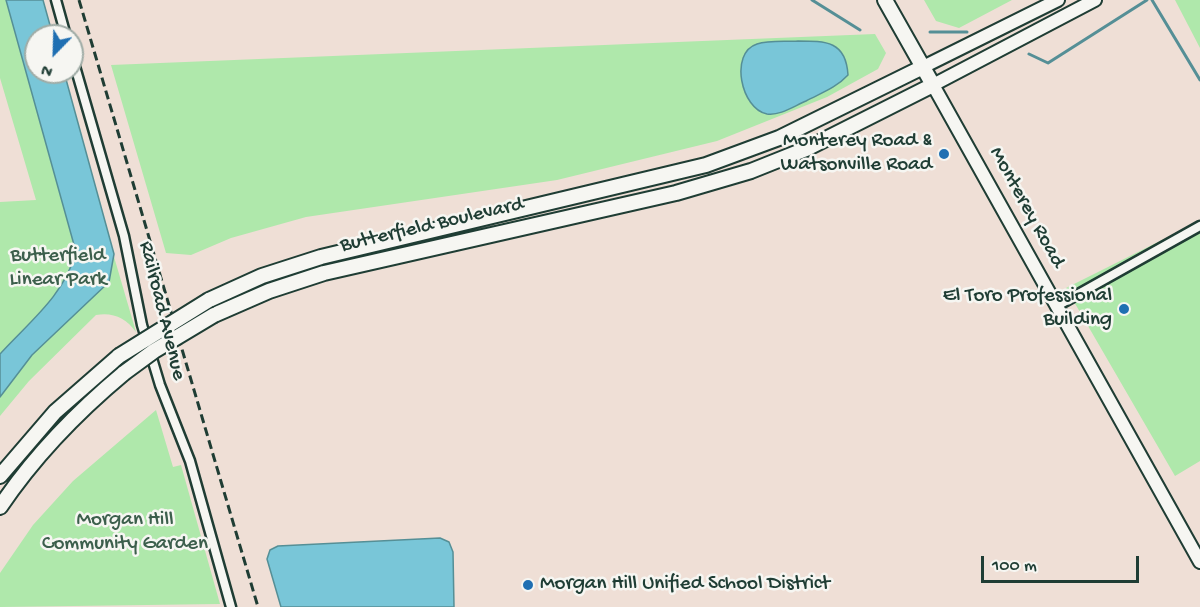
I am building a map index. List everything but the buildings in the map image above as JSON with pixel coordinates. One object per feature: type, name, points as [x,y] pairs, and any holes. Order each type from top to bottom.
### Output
[{"type":"main road","name":"Monterey Road","points":[[885,0],[1200,562]]},
{"type":"main road","points":[[923,68],[1058,0]]},
{"type":"main road","points":[[933,85],[1095,0]]},
{"type":"main road","name":"Butterfield Boulevard","points":[[0,476],[55,412],[119,356],[209,300],[262,276],[321,257],[706,165],[779,138],[923,68]]},
{"type":"main road","name":"Butterfield Boulevard","points":[[0,507],[40,452],[92,399],[154,351],[214,315],[269,291],[324,273],[676,193],[751,171],[806,149],[933,85]]},
{"type":"street","points":[[56,0],[63,24]]},
{"type":"street","name":"Railroad Avenue","points":[[80,84],[124,236],[142,325],[160,385],[190,461],[231,607]]},
{"type":"street","points":[[1057,306],[1200,226]]},
{"type":"green space","name":"Butterfield Linear Park","points":[[0,0],[39,0],[38,24],[24,24],[24,84],[64,84],[136,332],[119,317],[108,314],[96,315],[29,381],[0,416],[0,202],[36,200],[0,78]]},
{"type":"green space","points":[[924,0],[1012,0],[959,28],[936,21]]},
{"type":"green space","points":[[1175,0],[1200,0],[1200,48]]},
{"type":"green space","points":[[875,34],[886,53],[878,69],[827,97],[717,141],[557,180],[306,217],[231,238],[191,255],[166,253],[111,65]]},
{"type":"green space","points":[[1200,221],[1200,461],[1175,476],[1066,288]]},
{"type":"green space","name":"Morgan Hill Community Garden","points":[[156,410],[173,467],[181,465],[220,604],[0,607],[0,573],[33,525],[73,481]]},
{"type":"water","points":[[6,0],[43,0],[50,24],[24,24],[24,65]]},
{"type":"water","points":[[798,41],[826,43],[839,49],[843,55],[848,75],[828,90],[782,112],[767,114],[758,110],[745,92],[742,80],[743,58],[748,49],[762,43]]},
{"type":"water","points":[[29,84],[67,84],[114,254],[109,282],[32,355],[0,397],[0,354],[54,295],[63,282],[76,252]]},
{"type":"water","points":[[440,538],[449,542],[453,552],[454,607],[281,607],[267,559],[270,550],[278,546]]},
{"type":"waterway","points":[[812,0],[860,30]]},
{"type":"waterway","points":[[1029,54],[1048,63],[1147,0]]},
{"type":"waterway","points":[[1152,0],[1200,80]]},
{"type":"waterway","points":[[930,32],[967,32]]},
{"type":"railway","points":[[79,0],[258,607]]},
{"type":"place","name":"Monterey Road & Watsonville Road","points":[[944,154]]},
{"type":"place","name":"El Toro Professional Building","points":[[1124,309]]},
{"type":"place","name":"Morgan Hill Unified School District","points":[[528,585]]}]
